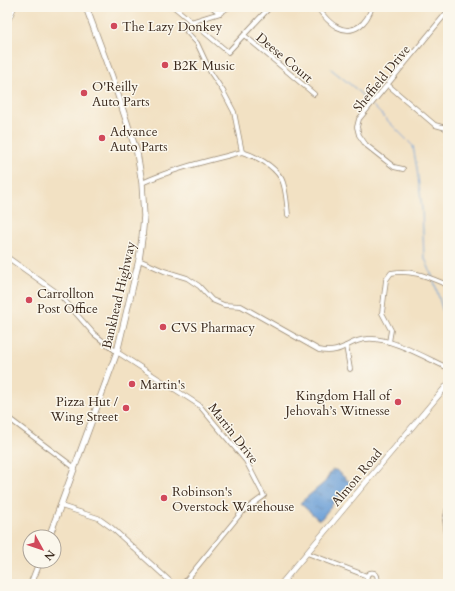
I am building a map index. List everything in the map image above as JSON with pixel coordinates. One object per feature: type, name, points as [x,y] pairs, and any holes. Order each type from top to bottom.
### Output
[{"type":"main road","name":"Bankhead Highway","points":[[52,529],[117,352],[139,260],[144,216],[142,183],[137,153],[129,125],[86,7]]},
{"type":"main road","points":[[33,583],[37,569]]},
{"type":"street","points":[[7,22],[14,7]]},
{"type":"street","points":[[174,7],[228,52],[270,7]]},
{"type":"street","points":[[212,7],[220,13]]},
{"type":"street","points":[[191,22],[220,13],[229,7]]},
{"type":"street","points":[[317,7],[331,23],[338,28],[350,30],[360,27],[370,13],[372,7]]},
{"type":"street","name":"Sheffield Drive","points":[[403,170],[394,167],[366,144],[359,135],[357,127],[360,119],[448,11]]},
{"type":"street","points":[[187,32],[197,43],[211,73],[234,112],[242,152]]},
{"type":"street","name":"Deese Court","points":[[244,35],[314,94]]},
{"type":"street","points":[[388,85],[436,125],[446,128],[448,127]]},
{"type":"street","points":[[142,183],[168,172],[242,152],[259,158],[272,167],[282,178],[288,215]]},
{"type":"street","name":"Martin Drive","points":[[7,258],[59,294],[94,334],[117,352],[200,405],[246,461],[264,496],[241,513],[184,584]]},
{"type":"street","points":[[139,260],[164,271],[187,278],[199,286],[212,300],[224,305],[241,306],[320,350],[332,352],[356,341],[367,339],[388,342],[448,368]]},
{"type":"street","points":[[388,342],[391,330],[382,312],[386,280],[391,273],[402,271],[424,276],[445,284]]},
{"type":"street","points":[[346,346],[350,369]]},
{"type":"street","name":"Almon Road","points":[[281,584],[448,384]]},
{"type":"street","points":[[7,417],[75,468]]},
{"type":"street","points":[[61,506],[97,517],[173,584]]},
{"type":"street","points":[[448,507],[445,520],[448,544]]},
{"type":"street","points":[[307,553],[367,576]]},
{"type":"water","points":[[332,470],[336,470],[352,484],[338,497],[319,520],[300,503],[325,482]]},
{"type":"waterway","points":[[331,69],[356,89],[369,103]]},
{"type":"waterway","points":[[372,105],[413,146],[422,209],[424,256],[433,278]]},
{"type":"waterway","points":[[434,281],[446,322],[448,323]]},
{"type":"place","name":"The Lazy Donkey","points":[[114,26]]},
{"type":"place","name":"B2K Music","points":[[165,65]]},
{"type":"place","name":"O'Reilly Auto Parts","points":[[84,93]]},
{"type":"place","name":"Advance Auto Parts","points":[[102,138]]},
{"type":"place","name":"Carrollton Post Office","points":[[29,300]]},
{"type":"place","name":"CVS Pharmacy","points":[[163,327]]},
{"type":"place","name":"Martin's","points":[[132,384]]},
{"type":"place","name":"Kingdom Hall of Jehovah’s Witnesse","points":[[398,402]]},
{"type":"place","name":"Pizza Hut / Wing Street","points":[[126,408]]},
{"type":"place","name":"Robinson's Overstock Warehouse","points":[[164,498]]}]
